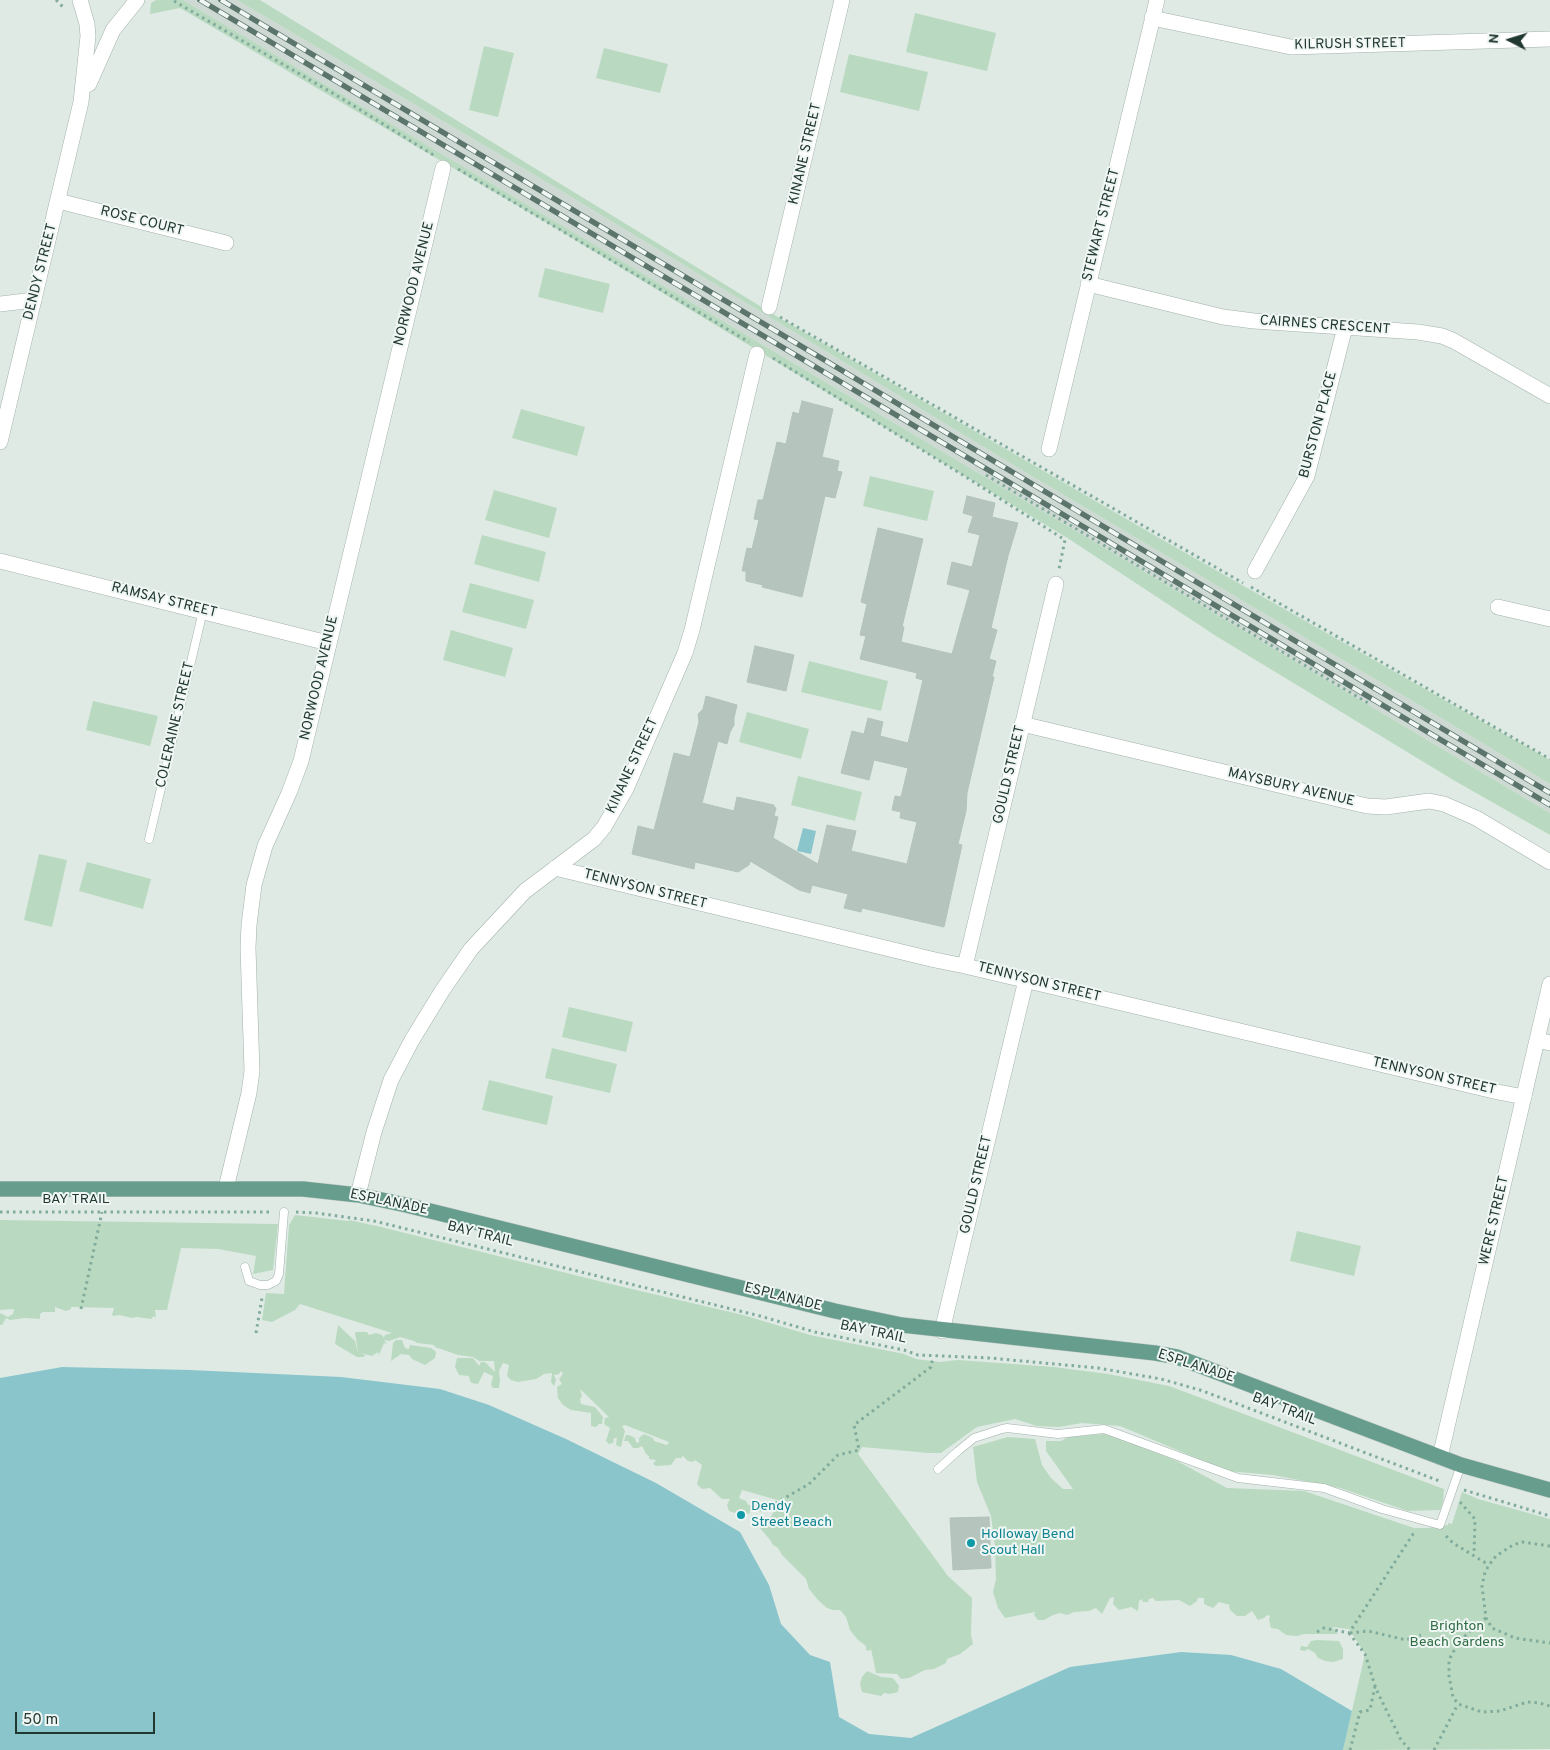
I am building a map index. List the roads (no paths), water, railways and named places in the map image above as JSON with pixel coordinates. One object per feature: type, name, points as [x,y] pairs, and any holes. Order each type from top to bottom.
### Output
[{"type":"main road","name":"ESPLANADE","points":[[0,1189],[303,1189],[358,1195],[835,1311],[902,1325],[1081,1344],[1170,1356],[1220,1372],[1461,1465],[1550,1490]]},
{"type":"street","name":"DENDY STREET","points":[[0,442],[81,102],[88,36],[87,24],[80,0]]},
{"type":"street","name":"DENDY STREET","points":[[81,102],[113,30],[137,0]]},
{"type":"street","name":"KINANE STREET","points":[[772,310],[842,0]]},
{"type":"street","name":"STEWART STREET","points":[[1049,449],[1157,0]]},
{"type":"street","name":"KILRUSH STREET","points":[[1152,18],[1291,47],[1550,39]]},
{"type":"street","name":"NORWOOD AVENUE","points":[[226,1188],[249,1093],[252,1072],[248,948],[254,885],[265,846],[301,761],[444,163]]},
{"type":"street","name":"ROSE COURT","points":[[58,201],[226,243]]},
{"type":"street","name":"CAIRNES CRESCENT","points":[[1088,284],[1223,317],[1442,336],[1550,396]]},
{"type":"street","points":[[0,304],[34,300]]},
{"type":"street","name":"BURSTON PLACE","points":[[1255,571],[1307,476],[1345,327]]},
{"type":"street","name":"KINANE STREET","points":[[358,1195],[383,1101],[391,1080],[412,1040],[442,991],[472,950],[525,890],[594,839],[618,804],[685,653],[697,614],[759,350]]},
{"type":"street","name":"RAMSAY STREET","points":[[0,561],[328,643]]},
{"type":"street","name":"GOULD STREET","points":[[965,966],[1056,584]]},
{"type":"street","points":[[1498,607],[1550,619]]},
{"type":"street","name":"MAYSBURY AVENUE","points":[[1022,724],[1367,806],[1386,807],[1429,801],[1444,804],[1476,818],[1550,862]]},
{"type":"street","name":"TENNYSON STREET","points":[[555,868],[935,960],[1524,1097]]},
{"type":"street","name":"GOULD STREET","points":[[942,1330],[1026,980]]},
{"type":"street","name":"WERE STREET","points":[[1440,1457],[1524,1097],[1544,1041],[1550,984]]},
{"type":"lane","name":"COLERAINE STREET","points":[[148,839],[203,611]]},
{"type":"lane","points":[[245,1267],[249,1281],[264,1285],[276,1281],[279,1274],[284,1212]]},
{"type":"lane","points":[[938,1469],[974,1438],[1002,1429],[1058,1434],[1104,1429],[1238,1478],[1324,1488],[1382,1509],[1440,1525],[1461,1465]]},
{"type":"water","points":[[803,828],[816,831],[811,854],[797,851]]},
{"type":"water","points":[[62,1367],[190,1370],[341,1377],[440,1389],[489,1405],[566,1439],[656,1483],[740,1532],[769,1585],[781,1624],[810,1655],[830,1662],[839,1717],[869,1734],[911,1738],[1070,1667],[1181,1652],[1231,1655],[1281,1669],[1352,1711],[1343,1750],[0,1750],[0,1378]]},
{"type":"railway","points":[[200,0],[1550,805]]},
{"type":"railway","points":[[221,0],[1550,793]]},
{"type":"place","name":"Dendy Street Beach","points":[[741,1515]]},
{"type":"place","name":"Holloway Bend Scout Hall","points":[[971,1543]]},
{"type":"park label","name":"Brighton Beach Gardens","points":[[1457,1635]]}]
